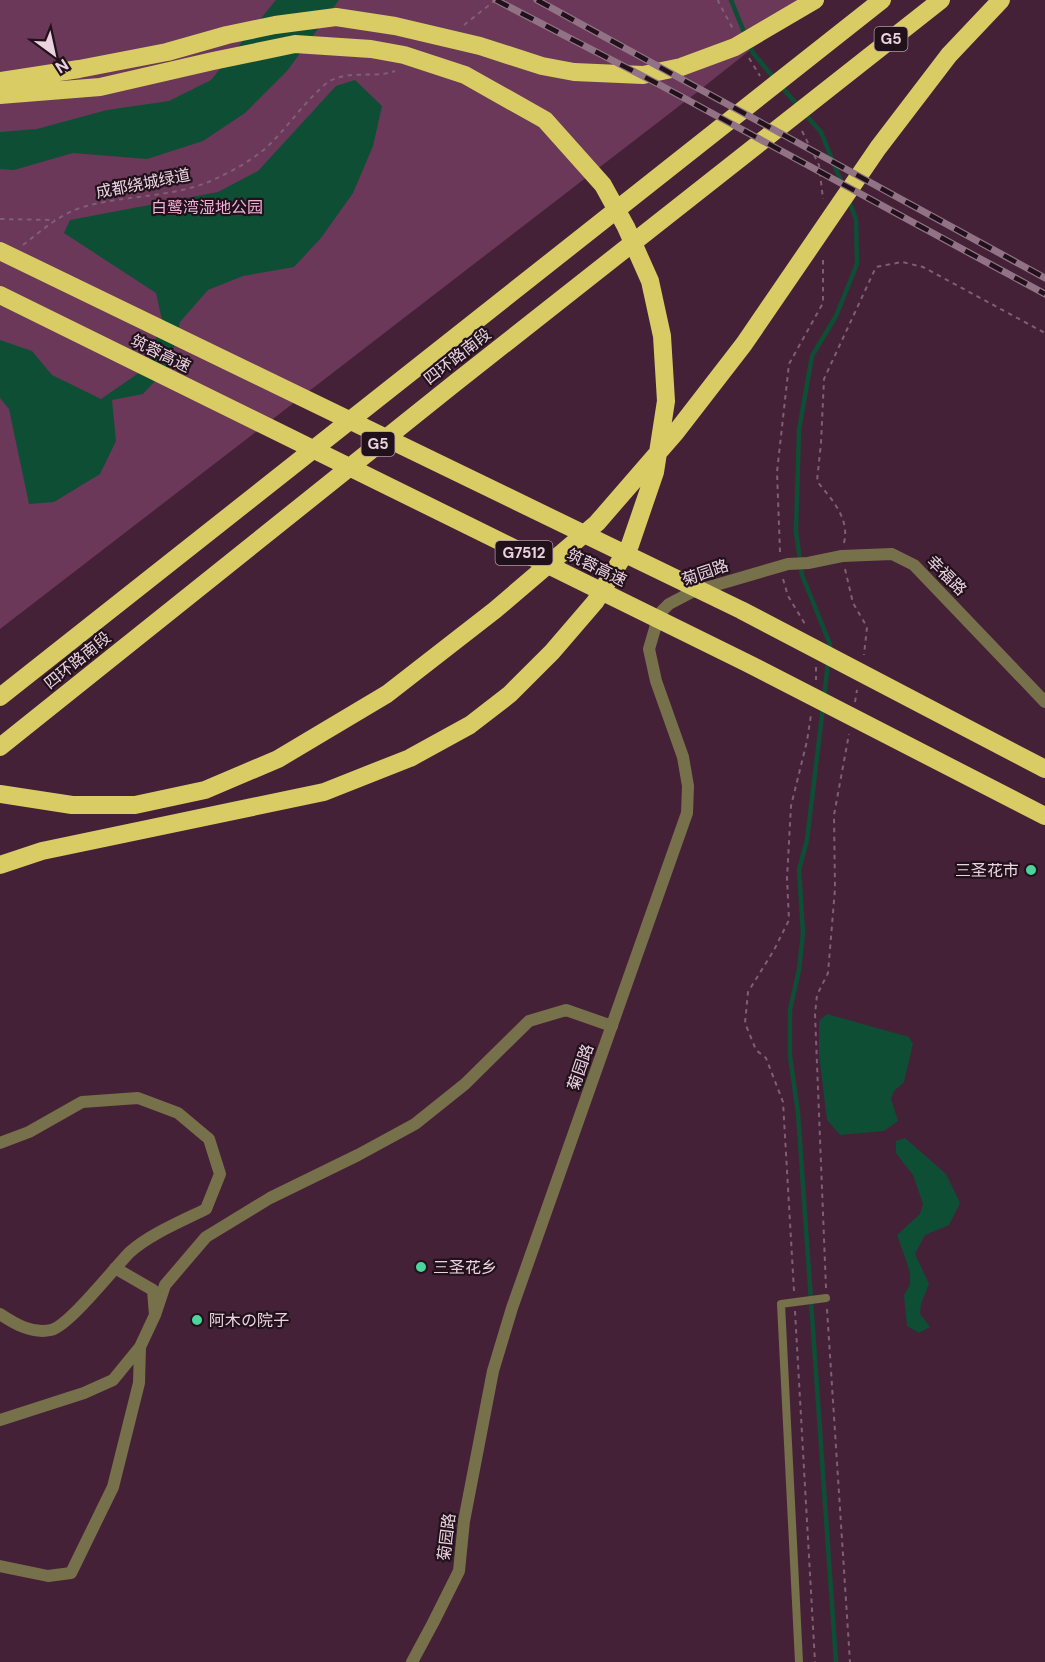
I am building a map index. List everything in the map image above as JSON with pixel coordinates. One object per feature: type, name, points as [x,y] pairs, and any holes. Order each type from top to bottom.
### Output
[{"type":"highway","points":[[0,81],[167,52],[227,35],[275,25],[336,17],[395,26],[480,46],[542,66],[574,72],[643,75],[681,67],[735,47],[815,0]]},
{"type":"highway","name":"四环路南段","points":[[0,697],[882,0]]},
{"type":"highway","name":"四环路南段","points":[[0,747],[454,382],[941,0]]},
{"type":"highway","points":[[0,794],[72,805],[135,805],[205,790],[278,759],[387,694],[495,610],[597,522],[676,432],[744,344],[878,148],[949,55],[1001,0]]},
{"type":"highway","points":[[0,95],[100,87],[295,44],[371,49],[404,56],[465,75],[545,120],[603,185],[626,227],[650,281],[662,336],[666,401],[655,472],[630,545],[595,602],[552,652],[510,694],[470,725],[411,758],[324,792],[42,851],[0,866]]},
{"type":"highway","name":"筑蓉高速","points":[[0,251],[741,610],[1045,769]]},
{"type":"highway","name":"筑蓉高速","points":[[0,295],[747,663],[1045,816]]},
{"type":"street","name":"幸福路","points":[[784,565],[842,556],[892,554],[914,565],[1045,702]]},
{"type":"street","name":"菊园路","points":[[412,1662],[459,1571],[464,1521],[494,1371],[512,1308],[687,813],[688,786],[683,757],[656,681],[649,649],[656,625],[662,611],[669,604],[692,592],[784,565]]},
{"type":"street","points":[[0,1420],[84,1393],[113,1380],[140,1347],[155,1315],[165,1285],[206,1237],[270,1198],[415,1124],[465,1084],[530,1021],[566,1010],[612,1026]]},
{"type":"street","points":[[0,1143],[29,1132],[82,1102],[138,1098],[178,1113],[210,1139],[220,1174],[206,1209],[151,1238],[132,1251],[72,1317],[53,1330],[28,1330],[0,1314]]},
{"type":"street","points":[[116,1268],[153,1290],[155,1315]]},
{"type":"street","points":[[0,1566],[48,1576],[71,1574],[113,1488],[139,1383],[140,1347]]},
{"type":"lane","points":[[799,1662],[781,1305],[822,1299]]},
{"type":"path","points":[[458,30],[498,0]]},
{"type":"path","name":"成都绕城绿道","points":[[19,248],[55,220],[80,208],[183,190],[214,180],[243,164],[271,144],[305,104],[328,82],[353,74],[387,74],[396,70]]},
{"type":"path","points":[[0,219],[55,220]]},
{"type":"path","points":[[863,662],[867,627],[853,603],[842,556],[847,532],[840,513],[818,481],[824,379],[876,267],[902,262],[923,267],[1045,333]]},
{"type":"path","points":[[784,565],[788,596],[809,630]]},
{"type":"path","points":[[815,664],[817,675],[815,686]]},
{"type":"path","points":[[854,706],[859,684]]},
{"type":"path","points":[[812,708],[807,741],[791,806],[787,878],[789,920],[774,950],[748,992],[745,1023],[756,1050],[766,1058],[783,1102],[815,1662]]},
{"type":"path","points":[[850,728],[834,815],[835,889],[828,973],[817,995],[815,1014],[822,1299],[850,1662]]},
{"type":"green space","name":"白鹭湾湿地公园","points":[[0,0],[813,0],[696,93],[0,629]]},
{"type":"shaded area","points":[[276,0],[339,0],[287,71],[245,113],[203,141],[147,159],[73,153],[14,170],[0,169],[0,132],[37,129],[107,110],[169,101],[211,80]]},
{"type":"shaded area","points":[[355,80],[382,106],[373,146],[353,193],[321,238],[294,267],[243,276],[208,290],[180,322],[169,366],[143,394],[112,400],[116,441],[100,474],[54,502],[29,504],[9,409],[0,398],[0,340],[32,351],[52,375],[101,399],[146,368],[162,320],[156,293],[64,233],[70,220],[218,192],[258,171],[336,86]]},
{"type":"shaded area","points":[[827,1014],[909,1037],[913,1044],[904,1082],[894,1091],[891,1099],[898,1121],[884,1131],[840,1135],[827,1120],[819,1055],[819,1021]]},
{"type":"shaded area","points":[[905,1138],[946,1174],[960,1203],[949,1225],[925,1235],[915,1254],[929,1284],[921,1304],[920,1314],[930,1327],[919,1333],[907,1326],[904,1295],[910,1285],[910,1272],[897,1235],[920,1214],[923,1204],[913,1175],[896,1153],[896,1141]]},
{"type":"waterway","points":[[731,0],[746,37]]},
{"type":"waterway","points":[[749,44],[753,53],[774,78]]},
{"type":"waterway","points":[[780,85],[800,108]]},
{"type":"waterway","points":[[805,114],[821,132],[844,189]]},
{"type":"waterway","points":[[830,651],[830,644],[802,575],[796,531],[799,430],[812,356],[836,316],[857,264],[856,219],[848,199]]},
{"type":"waterway","points":[[824,699],[828,662]]},
{"type":"waterway","points":[[823,707],[807,840],[799,870],[803,933],[799,970],[790,1010],[790,1056],[798,1113],[836,1662]]},
{"type":"railway","points":[[496,0],[660,85],[1045,294]]},
{"type":"railway","points":[[537,0],[1045,278]]},
{"type":"place","name":"三圣花市","points":[[1031,870]]},
{"type":"place","name":"三圣花乡","points":[[421,1267]]},
{"type":"place","name":"阿木の院子","points":[[197,1320]]}]
